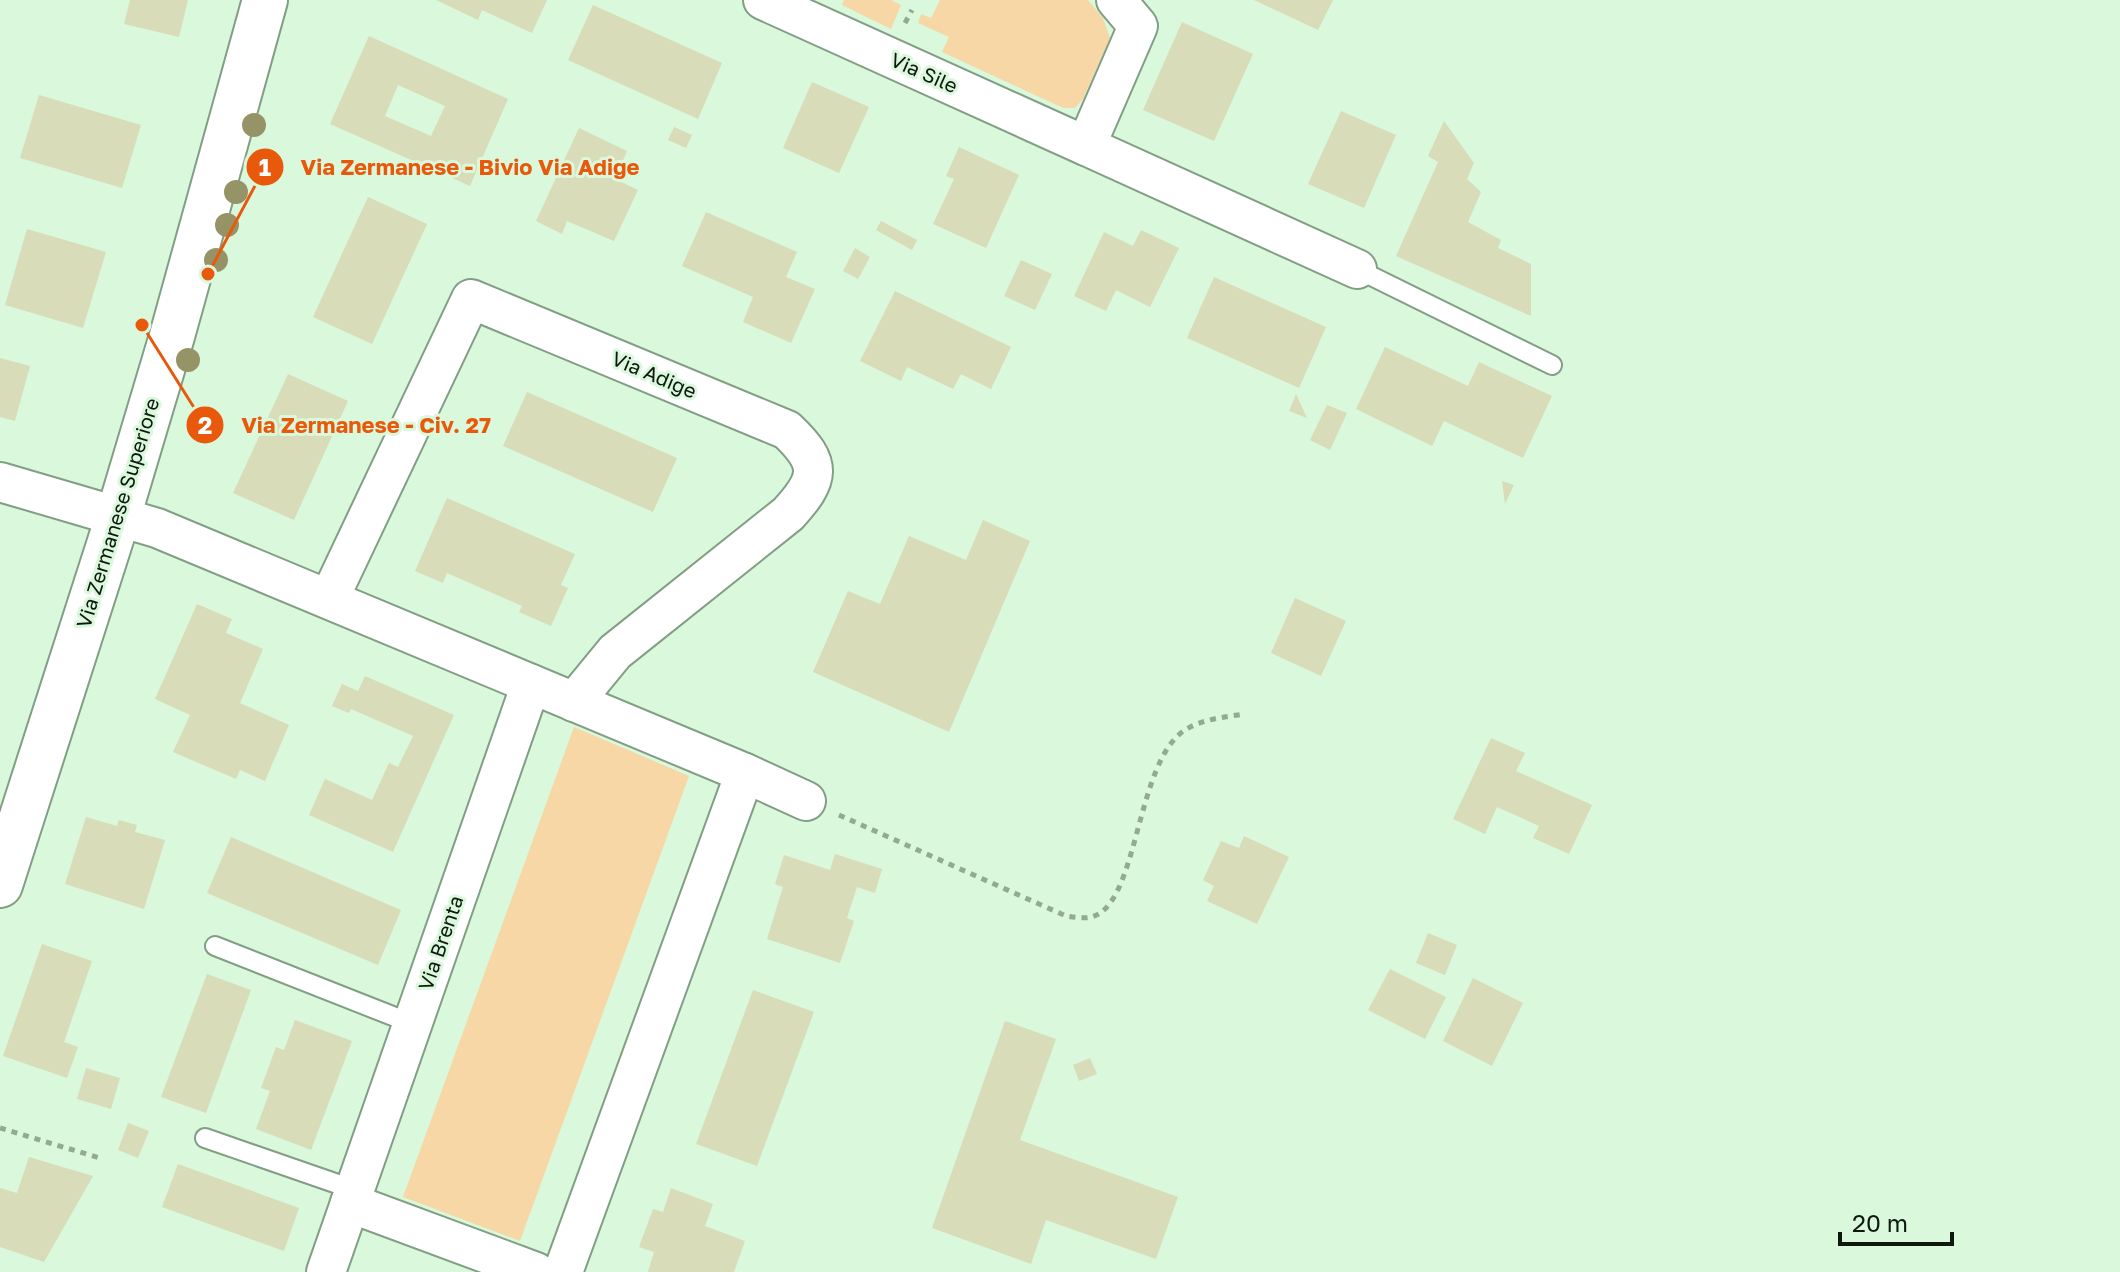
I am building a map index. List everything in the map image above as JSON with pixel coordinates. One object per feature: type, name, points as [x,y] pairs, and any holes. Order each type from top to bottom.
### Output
[{"type":"street","name":"Via Zermanese Superiore","points":[[0,885],[118,517],[172,336],[265,0]]},
{"type":"street","name":"Via Sile","points":[[763,0],[1357,269]]},
{"type":"street","points":[[1086,146],[1138,26],[1116,0]]},
{"type":"street","name":"Via Adige","points":[[329,599],[471,299],[787,430],[808,450],[814,471],[806,494],[788,514],[615,652],[574,702]]},
{"type":"street","points":[[0,482],[157,528],[806,801]]},
{"type":"street","name":"Via Brenta","points":[[326,1272],[531,684]]},
{"type":"street","points":[[563,1272],[745,773]]},
{"type":"street","points":[[353,1196],[536,1272]]},
{"type":"lane","points":[[1357,269],[1552,365]]},
{"type":"lane","points":[[215,946],[413,1024]]},
{"type":"lane","points":[[205,1138],[353,1196]]},
{"type":"path","points":[[806,801],[1066,916],[1092,917],[1108,905],[1120,883],[1153,776],[1168,747],[1185,730],[1208,721],[1244,714]]},
{"type":"path","points":[[0,1128],[103,1159]]},
{"type":"shaded area","points":[[844,0],[891,0],[901,5],[891,29],[842,5]]},
{"type":"shaded area","points":[[940,0],[1088,0],[1103,18],[1110,38],[1083,99],[1075,108],[1063,108],[942,52],[949,37],[918,23],[921,14],[931,18]]},
{"type":"shaded area","points":[[574,727],[689,776],[520,1241],[403,1197]]},
{"type":"building","points":[[130,0],[188,0],[179,37],[124,24]]},
{"type":"building","points":[[436,0],[547,0],[532,33],[482,10],[478,20]]},
{"type":"building","points":[[1254,0],[1333,0],[1318,30]]},
{"type":"building","points":[[593,5],[722,63],[698,119],[568,60]]},
{"type":"building","points":[[1182,22],[1253,54],[1214,141],[1143,110]]},
{"type":"building","points":[[369,36],[508,99],[470,186],[330,124]],"holes":[[[398,85],[445,106],[431,136],[385,116]]]},
{"type":"building","points":[[812,82],[869,107],[839,173],[783,148]]},
{"type":"building","points":[[39,95],[141,125],[122,188],[20,158]]},
{"type":"building","points":[[1341,111],[1396,135],[1364,208],[1308,184]]},
{"type":"building","points":[[1444,121],[1474,163],[1467,179],[1481,192],[1468,222],[1501,240],[1498,248],[1531,264],[1531,316],[1396,256],[1438,162],[1428,156]]},
{"type":"building","points":[[674,127],[692,135],[686,148],[668,140]]},
{"type":"building","points":[[579,128],[627,151],[615,179],[638,190],[614,241],[567,221],[562,234],[536,221]]},
{"type":"building","points":[[959,147],[1019,175],[986,248],[933,224],[954,179],[946,176]]},
{"type":"building","points":[[368,197],[427,224],[372,344],[313,317]]},
{"type":"building","points":[[706,212],[797,252],[786,277],[815,289],[791,343],[743,322],[753,297],[682,266]]},
{"type":"building","points":[[881,221],[917,240],[912,250],[876,230]]},
{"type":"building","points":[[27,229],[106,252],[83,328],[5,305]]},
{"type":"building","points":[[1141,230],[1179,248],[1150,307],[1116,290],[1106,311],[1074,296],[1104,232],[1133,246]]},
{"type":"building","points":[[855,248],[870,257],[858,279],[843,271]]},
{"type":"building","points":[[1021,260],[1052,274],[1035,310],[1004,296]]},
{"type":"building","points":[[1214,277],[1326,327],[1299,388],[1187,338]]},
{"type":"building","points":[[895,291],[1011,347],[991,389],[961,374],[953,389],[907,367],[901,381],[860,361]]},
{"type":"building","points":[[1385,347],[1468,386],[1479,362],[1552,396],[1523,458],[1444,421],[1432,446],[1356,409]]},
{"type":"building","points":[[0,358],[30,366],[15,421],[0,417]]},
{"type":"building","points":[[288,374],[348,401],[294,520],[233,493]]},
{"type":"building","points":[[527,392],[677,458],[653,512],[503,446]]},
{"type":"building","points":[[1296,394],[1307,418],[1289,411]]},
{"type":"building","points":[[1327,405],[1347,413],[1330,450],[1310,440]]},
{"type":"building","points":[[1502,481],[1514,485],[1505,504]]},
{"type":"building","points":[[447,498],[575,554],[561,585],[568,588],[551,626],[519,612],[522,606],[447,573],[443,583],[415,571]]},
{"type":"building","points":[[983,520],[1030,541],[949,732],[813,672],[848,591],[880,604],[909,536],[966,560]]},
{"type":"building","points":[[1295,598],[1346,621],[1321,676],[1271,653]]},
{"type":"building","points":[[197,604],[232,619],[226,633],[263,649],[240,703],[289,725],[265,781],[240,770],[236,779],[173,752],[190,715],[155,699]]},
{"type":"building","points":[[365,676],[454,715],[393,852],[309,815],[325,779],[372,800],[389,763],[398,767],[413,736],[351,709],[349,713],[332,706],[342,684],[358,691]]},
{"type":"building","points":[[1491,738],[1525,753],[1516,771],[1592,805],[1569,854],[1533,838],[1539,826],[1497,807],[1485,834],[1453,819]]},
{"type":"building","points":[[86,817],[117,826],[119,820],[137,825],[135,832],[165,840],[144,909],[65,884]]},
{"type":"building","points":[[1244,836],[1289,857],[1257,924],[1207,901],[1214,886],[1203,880],[1221,841],[1239,848]]},
{"type":"building","points":[[231,837],[401,910],[378,965],[207,893]]},
{"type":"building","points":[[835,854],[882,869],[875,893],[857,887],[847,918],[854,921],[840,963],[767,939],[783,887],[775,884],[784,855],[830,870]]},
{"type":"building","points":[[1428,933],[1457,945],[1445,975],[1416,963]]},
{"type":"building","points":[[42,944],[92,961],[64,1042],[78,1047],[67,1078],[3,1056]]},
{"type":"building","points":[[1390,969],[1446,997],[1425,1039],[1368,1010]]},
{"type":"building","points":[[207,974],[251,990],[206,1113],[161,1097]]},
{"type":"building","points":[[1473,978],[1523,1003],[1492,1066],[1443,1041]]},
{"type":"building","points":[[753,990],[814,1012],[757,1166],[696,1144]]},
{"type":"building","points":[[295,1020],[352,1041],[311,1150],[256,1129],[270,1091],[261,1088],[276,1047],[284,1050]]},
{"type":"building","points":[[1005,1021],[1056,1039],[1020,1140],[1178,1197],[1156,1259],[1046,1220],[1031,1264],[932,1228]]},
{"type":"building","points":[[1090,1058],[1097,1074],[1079,1081],[1073,1065]]},
{"type":"building","points":[[86,1068],[120,1078],[111,1109],[77,1099]]},
{"type":"building","points":[[128,1123],[149,1131],[138,1158],[118,1150]]},
{"type":"building","points":[[29,1157],[93,1176],[44,1262],[0,1247],[0,1188],[17,1193]]},
{"type":"building","points":[[178,1164],[299,1208],[284,1251],[162,1207]]},
{"type":"building","points":[[671,1188],[713,1204],[705,1226],[745,1241],[734,1272],[648,1272],[654,1252],[639,1247],[653,1209],[663,1212]]},
{"type":"place","name":"Via Zermanese - Bivio Via Adige","points":[[208,274]]},
{"type":"place","name":"Via Zermanese - Civ. 27","points":[[142,325]]}]
